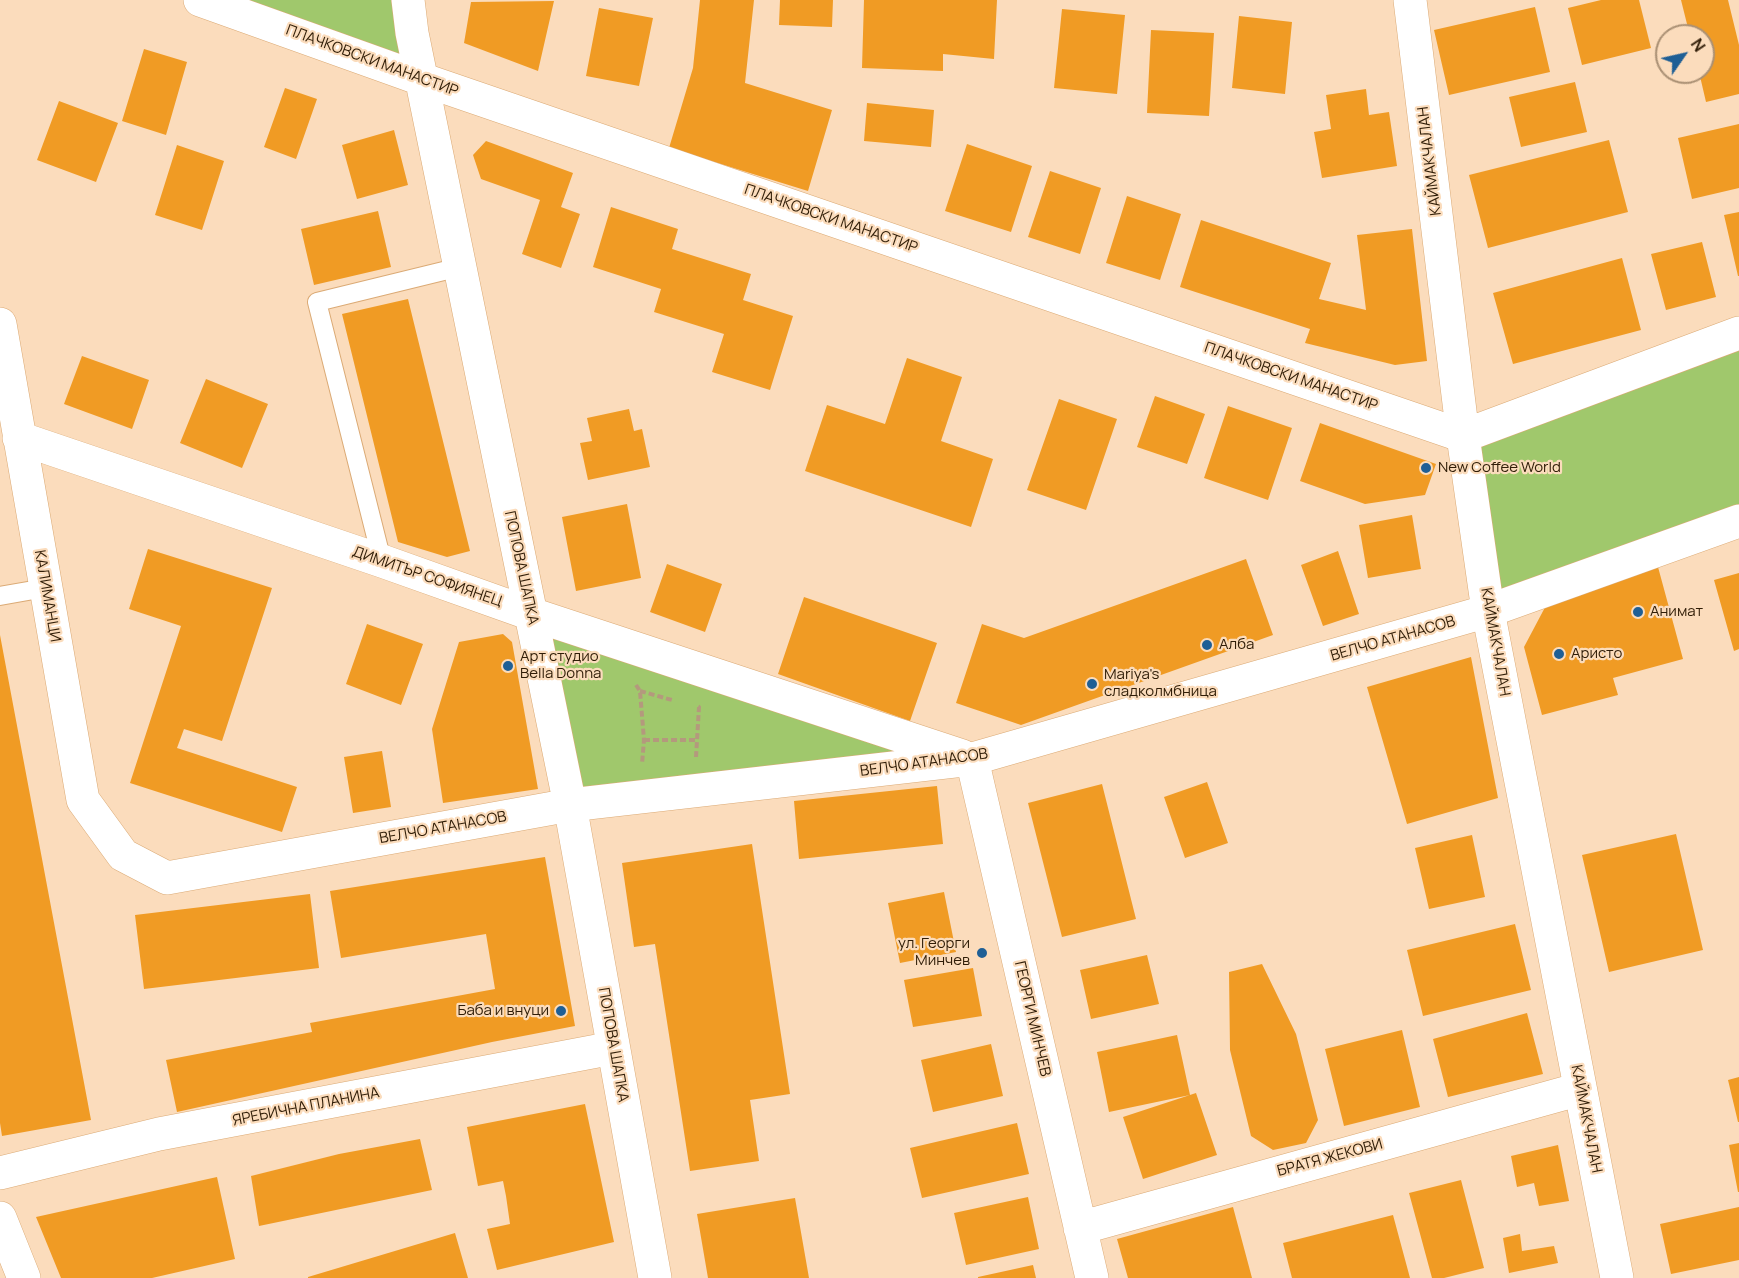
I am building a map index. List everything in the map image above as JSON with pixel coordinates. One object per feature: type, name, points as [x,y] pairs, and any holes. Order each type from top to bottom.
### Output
[{"type":"street","name":"ПЛАЧКОВСКИ МАНАСТИР","points":[[200,0],[421,79],[1463,436]]},
{"type":"street","name":"ПОПОВА ШАПКА","points":[[408,0],[421,79],[570,805],[613,1048],[648,1276]]},
{"type":"street","name":"КАЙМАКЧАЛАН","points":[[1410,0],[1463,436],[1488,611],[1617,1278]]},
{"type":"street","name":"КАЛИМАНЦИ","points":[[0,324],[83,800],[123,855]]},
{"type":"street","points":[[1463,436],[1739,333]]},
{"type":"street","name":"ДИМИТЪР СОФИЯНЕЦ","points":[[20,438],[531,614],[972,759]]},
{"type":"street","name":"ВЕЛЧО АТАНАСОВ","points":[[123,855],[168,878],[570,805],[972,759],[1488,611],[1739,520]]},
{"type":"street","name":"ГЕОРГИ МИНЧЕВ","points":[[972,759],[1092,1278]]},
{"type":"street","name":"ЯРЕБИЧНА ПЛАНИНА","points":[[0,1173],[159,1134],[613,1048]]},
{"type":"street","name":"БРАТЯ ЖЕКОВИ","points":[[1080,1228],[1580,1089]]},
{"type":"street","points":[[0,1218],[24,1278]]},
{"type":"lane","points":[[382,561],[317,302],[460,267]]},
{"type":"lane","points":[[0,596],[45,588]]},
{"type":"path","points":[[634,682],[640,691],[644,740],[639,797]]},
{"type":"path","points":[[640,691],[679,702]]},
{"type":"path","points":[[689,704],[699,707],[696,740],[696,790]]},
{"type":"path","points":[[644,740],[696,740]]},
{"type":"green space","points":[[200,0],[405,0],[421,79]]},
{"type":"green space","points":[[1739,334],[1739,521],[1488,611],[1463,436]]},
{"type":"green space","points":[[531,614],[972,759],[570,805]]},
{"type":"building","points":[[700,0],[754,0],[745,83],[832,110],[808,191],[669,148],[693,68]]},
{"type":"building","points":[[780,0],[833,0],[832,27],[779,25]]},
{"type":"building","points":[[864,0],[997,0],[994,59],[943,54],[943,71],[862,68]]},
{"type":"building","points":[[1601,0],[1639,0],[1651,48],[1582,65],[1568,8]]},
{"type":"building","points":[[1681,0],[1728,0],[1739,45],[1739,94],[1706,102],[1702,84],[1715,84],[1715,24],[1687,24]]},
{"type":"building","points":[[554,1],[538,71],[464,43],[471,2]]},
{"type":"building","points":[[1535,7],[1550,72],[1449,95],[1434,30]]},
{"type":"building","points":[[599,8],[653,18],[639,86],[586,76]]},
{"type":"building","points":[[1062,9],[1125,15],[1117,94],[1054,88]]},
{"type":"building","points":[[1239,16],[1292,22],[1285,94],[1232,88]]},
{"type":"building","points":[[1151,30],[1214,33],[1209,116],[1147,113]]},
{"type":"building","points":[[144,49],[187,62],[166,135],[122,121]]},
{"type":"building","points":[[1575,82],[1587,132],[1521,147],[1509,97]]},
{"type":"building","points":[[285,88],[317,99],[296,159],[264,147]]},
{"type":"building","points":[[1366,89],[1369,115],[1389,112],[1397,166],[1322,178],[1314,132],[1331,129],[1326,95]]},
{"type":"building","points":[[59,101],[118,123],[96,182],[37,160]]},
{"type":"building","points":[[867,103],[934,110],[931,147],[864,141]]},
{"type":"building","points":[[1739,124],[1739,188],[1692,199],[1678,138]]},
{"type":"building","points":[[394,130],[408,185],[357,199],[342,145]]},
{"type":"building","points":[[1609,140],[1628,212],[1488,248],[1469,175]]},
{"type":"building","points":[[486,141],[573,173],[561,207],[580,214],[561,268],[522,254],[540,200],[481,179],[473,155]]},
{"type":"building","points":[[967,144],[1032,166],[1011,232],[945,211]]},
{"type":"building","points":[[177,145],[224,161],[202,230],[155,215]]},
{"type":"building","points":[[1050,171],[1101,188],[1080,254],[1028,237]]},
{"type":"building","points":[[1127,196],[1181,214],[1160,280],[1106,263]]},
{"type":"building","points":[[611,207],[678,229],[672,249],[751,274],[743,300],[793,316],[770,390],[712,372],[724,334],[654,312],[661,289],[593,267]]},
{"type":"building","points":[[378,211],[391,267],[314,285],[301,229]]},
{"type":"building","points":[[1739,212],[1739,276],[1738,276],[1724,215]]},
{"type":"building","points":[[1201,220],[1331,263],[1319,299],[1366,310],[1357,235],[1412,229],[1427,361],[1395,365],[1305,343],[1310,329],[1180,287]]},
{"type":"building","points":[[1702,242],[1716,297],[1666,310],[1651,254]]},
{"type":"building","points":[[1622,258],[1641,330],[1513,364],[1493,293]]},
{"type":"building","points":[[408,299],[470,551],[447,557],[398,542],[342,314]]},
{"type":"building","points":[[82,356],[149,380],[132,429],[64,404]]},
{"type":"building","points":[[907,358],[962,377],[941,441],[993,459],[971,527],[805,471],[827,405],[885,424]]},
{"type":"building","points":[[206,379],[268,404],[242,468],[180,443]]},
{"type":"building","points":[[1155,396],[1205,414],[1187,464],[1137,447]]},
{"type":"building","points":[[1059,399],[1117,419],[1086,510],[1027,490]]},
{"type":"building","points":[[1228,406],[1292,428],[1268,500],[1204,478]]},
{"type":"building","points":[[629,409],[634,431],[642,429],[650,467],[588,480],[580,443],[592,441],[587,418]]},
{"type":"building","points":[[1320,423],[1436,464],[1425,495],[1365,504],[1300,481]]},
{"type":"building","points":[[627,504],[641,578],[576,591],[562,517]]},
{"type":"building","points":[[1412,515],[1421,569],[1368,578],[1359,525]]},
{"type":"building","points":[[148,549],[272,588],[222,741],[184,729],[177,748],[297,787],[282,832],[130,783],[181,626],[129,609]]},
{"type":"building","points":[[1338,551],[1359,614],[1323,626],[1301,565]]},
{"type":"building","points":[[1246,559],[1273,635],[1021,725],[956,703],[982,624],[1024,638]]},
{"type":"building","points":[[667,564],[722,584],[705,632],[650,612]]},
{"type":"building","points":[[1658,567],[1683,659],[1613,678],[1618,695],[1542,715],[1524,647],[1551,596]]},
{"type":"building","points":[[1739,573],[1739,649],[1734,651],[1714,580]]},
{"type":"building","points":[[804,597],[937,643],[910,721],[778,674]]},
{"type":"building","points":[[367,624],[423,644],[401,705],[346,684]]},
{"type":"building","points":[[503,634],[512,642],[538,789],[443,803],[432,729],[459,642]]},
{"type":"building","points":[[0,635],[91,1120],[2,1136],[0,1123]]},
{"type":"building","points":[[1471,657],[1498,798],[1407,824],[1367,687]]},
{"type":"building","points":[[382,751],[391,807],[353,813],[344,757]]},
{"type":"building","points":[[1207,782],[1228,843],[1185,858],[1164,797]]},
{"type":"building","points":[[1102,784],[1136,919],[1062,937],[1028,803]]},
{"type":"building","points":[[937,786],[943,844],[799,859],[794,801]]},
{"type":"building","points":[[1676,834],[1703,950],[1609,972],[1582,855]]},
{"type":"building","points":[[1472,835],[1485,897],[1429,909],[1415,848]]},
{"type":"building","points":[[752,844],[790,1094],[750,1100],[759,1161],[690,1171],[655,944],[634,947],[622,863]]},
{"type":"building","points":[[545,857],[575,1026],[492,1042],[177,1112],[166,1060],[312,1032],[310,1023],[495,989],[486,934],[341,958],[330,891]]},
{"type":"building","points":[[944,892],[956,952],[900,963],[888,903]]},
{"type":"building","points":[[310,894],[319,968],[144,989],[135,915]]},
{"type":"building","points":[[1515,924],[1531,990],[1423,1016],[1407,950]]},
{"type":"building","points":[[1147,955],[1159,1004],[1091,1019],[1080,970]]},
{"type":"building","points":[[1262,964],[1296,1034],[1318,1120],[1306,1143],[1273,1150],[1251,1136],[1230,1050],[1229,972]]},
{"type":"building","points":[[973,968],[982,1016],[913,1027],[904,980]]},
{"type":"building","points":[[1527,1013],[1543,1074],[1448,1097],[1433,1039]]},
{"type":"building","points":[[1402,1030],[1420,1107],[1344,1126],[1325,1049]]},
{"type":"building","points":[[1177,1035],[1190,1095],[1109,1112],[1097,1052]]},
{"type":"building","points":[[991,1044],[1003,1096],[933,1112],[921,1060]]},
{"type":"building","points":[[1739,1077],[1739,1122],[1738,1122],[1728,1080]]},
{"type":"building","points":[[1196,1093],[1217,1155],[1143,1179],[1123,1117]]},
{"type":"building","points":[[585,1104],[614,1242],[497,1270],[487,1229],[510,1224],[503,1181],[478,1186],[467,1127]]},
{"type":"building","points":[[1017,1123],[1029,1174],[922,1198],[910,1148]]},
{"type":"building","points":[[420,1139],[432,1190],[259,1226],[251,1176],[339,1154]]},
{"type":"building","points":[[1739,1143],[1739,1192],[1738,1192],[1729,1145]]},
{"type":"building","points":[[1558,1145],[1569,1201],[1539,1206],[1534,1183],[1517,1187],[1511,1156]]},
{"type":"building","points":[[217,1177],[235,1259],[152,1278],[61,1278],[36,1217]]},
{"type":"building","points":[[1461,1180],[1484,1268],[1444,1278],[1432,1278],[1409,1193]]},
{"type":"building","points":[[1028,1197],[1039,1249],[966,1265],[954,1213]]},
{"type":"building","points":[[795,1198],[809,1278],[708,1278],[697,1214]]},
{"type":"building","points":[[1233,1207],[1252,1278],[1128,1278],[1117,1239]]},
{"type":"building","points":[[1739,1207],[1739,1260],[1671,1274],[1660,1224]]},
{"type":"building","points":[[1393,1215],[1410,1278],[1292,1278],[1283,1243]]},
{"type":"building","points":[[455,1233],[468,1278],[308,1278],[308,1277]]},
{"type":"building","points":[[1520,1234],[1522,1251],[1554,1246],[1558,1263],[1509,1273],[1503,1238]]},
{"type":"building","points":[[1033,1265],[1036,1278],[978,1278],[978,1277]]},
{"type":"place","name":"New Coffee World","points":[[1426,468]]},
{"type":"place","name":"Анимат","points":[[1638,612]]},
{"type":"place","name":"Алба","points":[[1207,645]]},
{"type":"place","name":"Аристо","points":[[1559,654]]},
{"type":"place","name":"Арт студио Bella Donna","points":[[508,666]]},
{"type":"place","name":"Mariya's сладколмбница","points":[[1092,684]]},
{"type":"place","name":"ул. Георги Минчев","points":[[982,953]]},
{"type":"place","name":"Баба и внуци","points":[[561,1011]]}]
